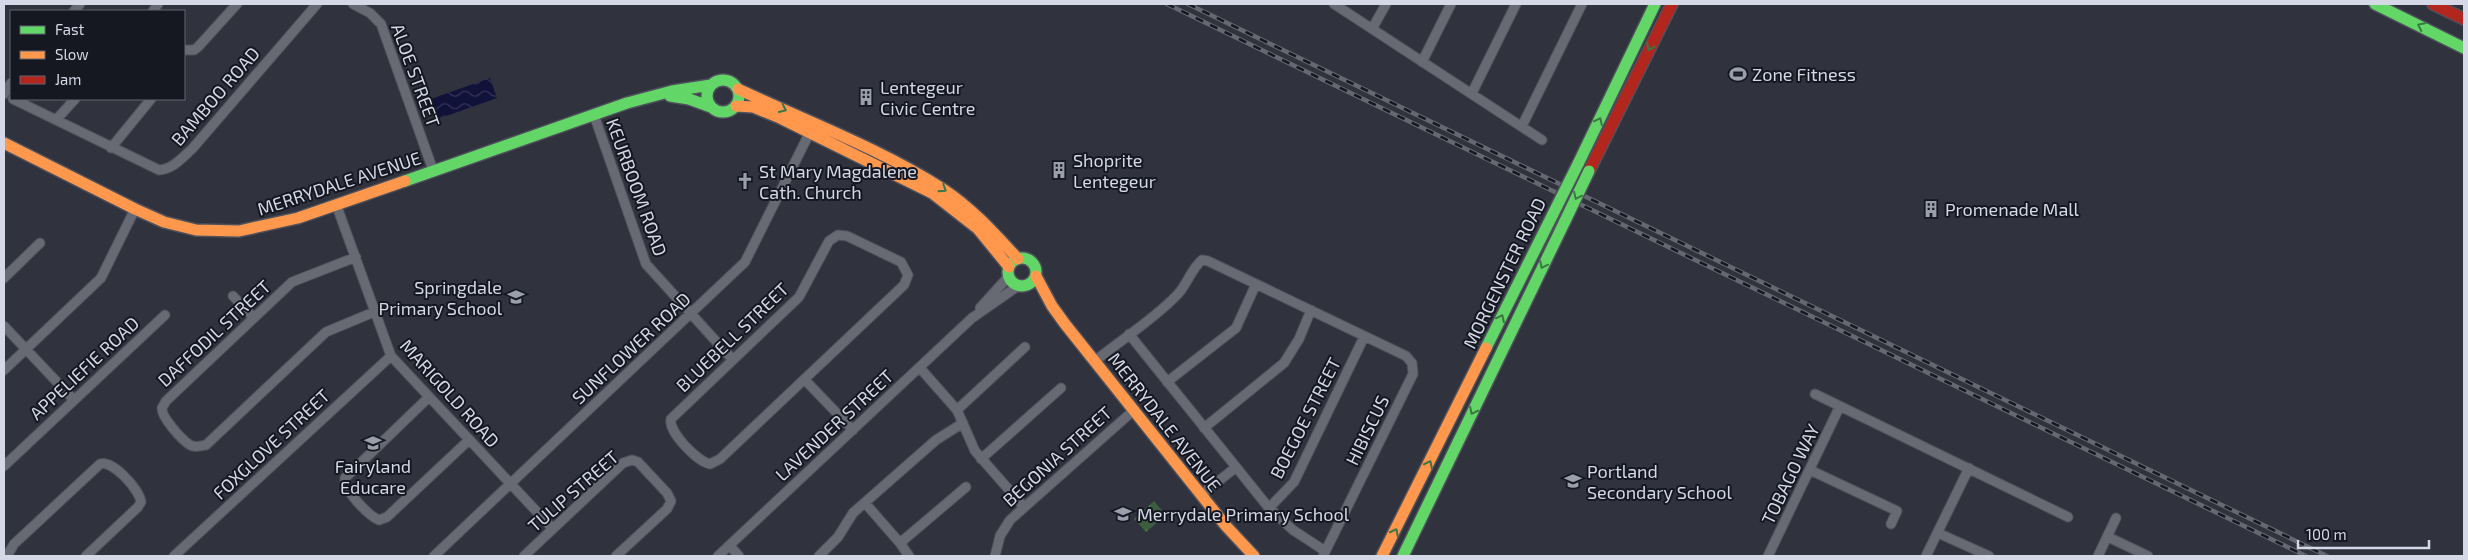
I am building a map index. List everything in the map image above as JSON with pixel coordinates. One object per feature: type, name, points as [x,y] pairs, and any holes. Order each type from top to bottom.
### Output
[{"type":"street","points":[[185,50],[194,50],[198,47],[237,4]]},
{"type":"street","name":"BAMBOO ROAD","points":[[16,100],[159,170],[171,168],[192,149],[317,4]]},
{"type":"street","name":"ALOE STREET","points":[[354,4],[370,13],[381,24],[433,170]]},
{"type":"street","points":[[1334,4],[1542,140]]},
{"type":"street","points":[[1372,29],[1386,4]]},
{"type":"street","points":[[1422,62],[1450,4]]},
{"type":"street","points":[[1472,93],[1516,4]]},
{"type":"street","points":[[1522,126],[1582,4]]},
{"type":"street","name":"MORGENSTER ROAD","points":[[1382,556],[1578,164],[1655,4]]},
{"type":"street","name":"MORGENSTER ROAD","points":[[1402,556],[1672,4]]},
{"type":"street","points":[[2374,4],[2464,48]]},
{"type":"street","points":[[2433,4],[2464,19]]},
{"type":"street","points":[[724,80],[732,82],[738,89],[905,168],[943,189],[965,206],[1018,259],[1031,261],[1036,276],[1031,283],[1021,286],[1008,272],[997,250],[970,222],[938,197],[907,180],[810,132],[753,107],[736,106],[724,112],[711,107],[707,98],[711,85],[724,80]]},
{"type":"street","name":"MERRYDALE AVENUE","points":[[4,143],[134,210],[176,225],[225,232],[253,229],[283,222],[640,99],[672,91],[711,85]]},
{"type":"street","points":[[736,106],[739,98],[738,89]]},
{"type":"street","name":"MERRYDALE AVENUE","points":[[662,95],[682,97],[711,107]]},
{"type":"street","points":[[56,120],[74,100]]},
{"type":"street","points":[[111,148],[150,100]]},
{"type":"street","name":"KEURBOOM ROAD","points":[[594,115],[646,264],[733,360]]},
{"type":"street","name":"SUNFLOWER ROAD","points":[[434,556],[745,262],[810,132]]},
{"type":"street","points":[[905,168],[907,180]]},
{"type":"street","name":"MARIGOLD ROAD","points":[[336,204],[391,356],[553,529]]},
{"type":"street","points":[[4,370],[101,278],[134,210]]},
{"type":"street","name":"BLUEBELL STREET","points":[[835,236],[847,236],[901,262],[908,271],[904,285],[720,459],[713,464],[706,464],[672,432],[670,423],[675,414],[733,360],[799,297],[829,241],[835,236]]},
{"type":"street","points":[[4,278],[40,243]]},
{"type":"street","name":"DAFFODIL STREET","points":[[356,257],[298,278],[163,405],[163,416],[190,445],[197,447],[206,444],[326,332],[374,312]]},
{"type":"street","points":[[1008,272],[1018,259]]},
{"type":"street","name":"HIBISCUS","points":[[1095,362],[1129,334],[1177,295],[1188,281],[1197,264],[1202,260],[1208,261],[1406,356],[1412,363],[1413,374],[1324,554],[1269,508],[1129,334]]},
{"type":"street","name":"LAVENDER STREET","points":[[718,556],[972,318],[1008,272]]},
{"type":"street","name":"MERRYDALE AVENUE","points":[[1036,276],[1052,306],[1095,362],[1231,532],[1254,556]]},
{"type":"street","points":[[1167,382],[1236,328],[1256,284]]},
{"type":"street","name":"MERRYDALE AVENUE","points":[[1021,286],[1052,306]]},
{"type":"street","name":"LAVENDER STREET","points":[[972,318],[1021,286]]},
{"type":"street","points":[[233,296],[254,318]]},
{"type":"street","points":[[1204,428],[1284,363],[1295,347],[1311,310]]},
{"type":"street","name":"APPELIEFIE ROAD","points":[[4,466],[164,315]]},
{"type":"street","points":[[4,326],[74,400]]},
{"type":"street","name":"BOEGOE STREET","points":[[1269,508],[1294,482],[1364,337]]},
{"type":"street","points":[[957,410],[1025,347]]},
{"type":"street","name":"FOXGLOVE STREET","points":[[174,556],[391,356]]},
{"type":"street","points":[[920,368],[957,410],[970,442],[981,459],[1024,507]]},
{"type":"street","points":[[804,380],[853,430]]},
{"type":"street","points":[[981,459],[1061,388]]},
{"type":"street","points":[[1815,394],[2068,517]]},
{"type":"street","points":[[429,398],[345,478],[346,488],[372,516],[379,520],[387,517],[469,440]]},
{"type":"street","name":"TOBAGO WAY","points":[[1768,556],[1840,406]]},
{"type":"street","name":"BEGONIA STREET","points":[[994,556],[1000,536],[1006,525],[1134,410]]},
{"type":"street","points":[[819,556],[833,543],[853,513],[946,433],[963,423]]},
{"type":"street","name":"TULIP STREET","points":[[524,556],[623,463],[635,460],[667,493],[671,500],[667,509],[616,556]]},
{"type":"street","points":[[7,556],[14,544],[100,464],[106,462],[114,466],[136,490],[141,502],[138,508],[86,556]]},
{"type":"street","points":[[1201,495],[1235,468]]},
{"type":"street","points":[[1926,556],[1969,468]]},
{"type":"street","points":[[1810,470],[1897,511],[1891,524]]},
{"type":"street","points":[[900,543],[966,488]]},
{"type":"street","points":[[865,503],[909,556]]},
{"type":"street","points":[[2098,556],[2116,518]]},
{"type":"street","points":[[1938,533],[1989,556]]},
{"type":"street","points":[[2108,537],[2148,556]]},
{"type":"street","points":[[730,546],[739,556]]},
{"type":"green space","points":[[1154,501],[1166,515],[1146,532],[1134,519]]},
{"type":"water","points":[[490,78],[497,98],[435,120],[428,100]]},
{"type":"railway","points":[[1167,4],[2306,556]]},
{"type":"railway","points":[[1188,4],[2327,556]]},
{"type":"traffic: fast","points":[[1578,164],[1655,4]]},
{"type":"traffic: fast","points":[[2375,4],[2464,48]]},
{"type":"traffic: fast","points":[[723,80],[729,81],[734,85],[738,90],[739,96],[738,102],[734,107],[729,111],[723,112],[717,111],[712,107],[708,102],[707,96],[708,90],[712,85],[717,81],[723,80]]},
{"type":"traffic: fast","points":[[405,181],[627,103],[672,91],[711,85]]},
{"type":"traffic: fast","points":[[670,96],[689,99],[711,107]]},
{"type":"traffic: fast","points":[[1553,214],[1578,164]]},
{"type":"traffic: fast","points":[[1565,221],[1589,171]]},
{"type":"traffic: fast","points":[[1486,348],[1553,214]]},
{"type":"traffic: fast","points":[[1403,556],[1565,221]]},
{"type":"traffic: fast","points":[[1022,258],[1032,262],[1036,272],[1032,282],[1022,286],[1012,282],[1008,272],[1012,262],[1022,258]]},
{"type":"traffic: slow","points":[[738,89],[869,148],[920,175],[964,204],[1018,259]]},
{"type":"traffic: slow","points":[[736,106],[753,107],[780,118],[932,193],[978,229],[1009,267]]},
{"type":"traffic: slow","points":[[4,143],[135,209],[164,222],[196,230],[239,231],[298,218],[405,181]]},
{"type":"traffic: slow","points":[[1036,276],[1052,306],[1065,324],[1226,526],[1254,556]]},
{"type":"traffic: slow","points":[[1382,556],[1486,348]]},
{"type":"traffic: jam","points":[[1589,171],[1672,4]]},
{"type":"traffic: jam","points":[[2433,4],[2464,19]]},
{"type":"place","name":"Zone Fitness","points":[[1738,74]]},
{"type":"place","name":"Lentegeur Civic Centre","points":[[866,97]]},
{"type":"place","name":"Shoprite Lentegeur","points":[[1059,170]]},
{"type":"place","name":"St Mary Magdalene Cath. Church","points":[[745,181]]},
{"type":"place","name":"Promenade Mall","points":[[1931,209]]},
{"type":"place","name":"Springdale Primary School","points":[[516,297]]},
{"type":"place","name":"Fairyland Educare","points":[[373,443]]},
{"type":"place","name":"Portland Secondary School","points":[[1573,481]]},
{"type":"place","name":"Merrydale Primary School","points":[[1123,514]]}]
